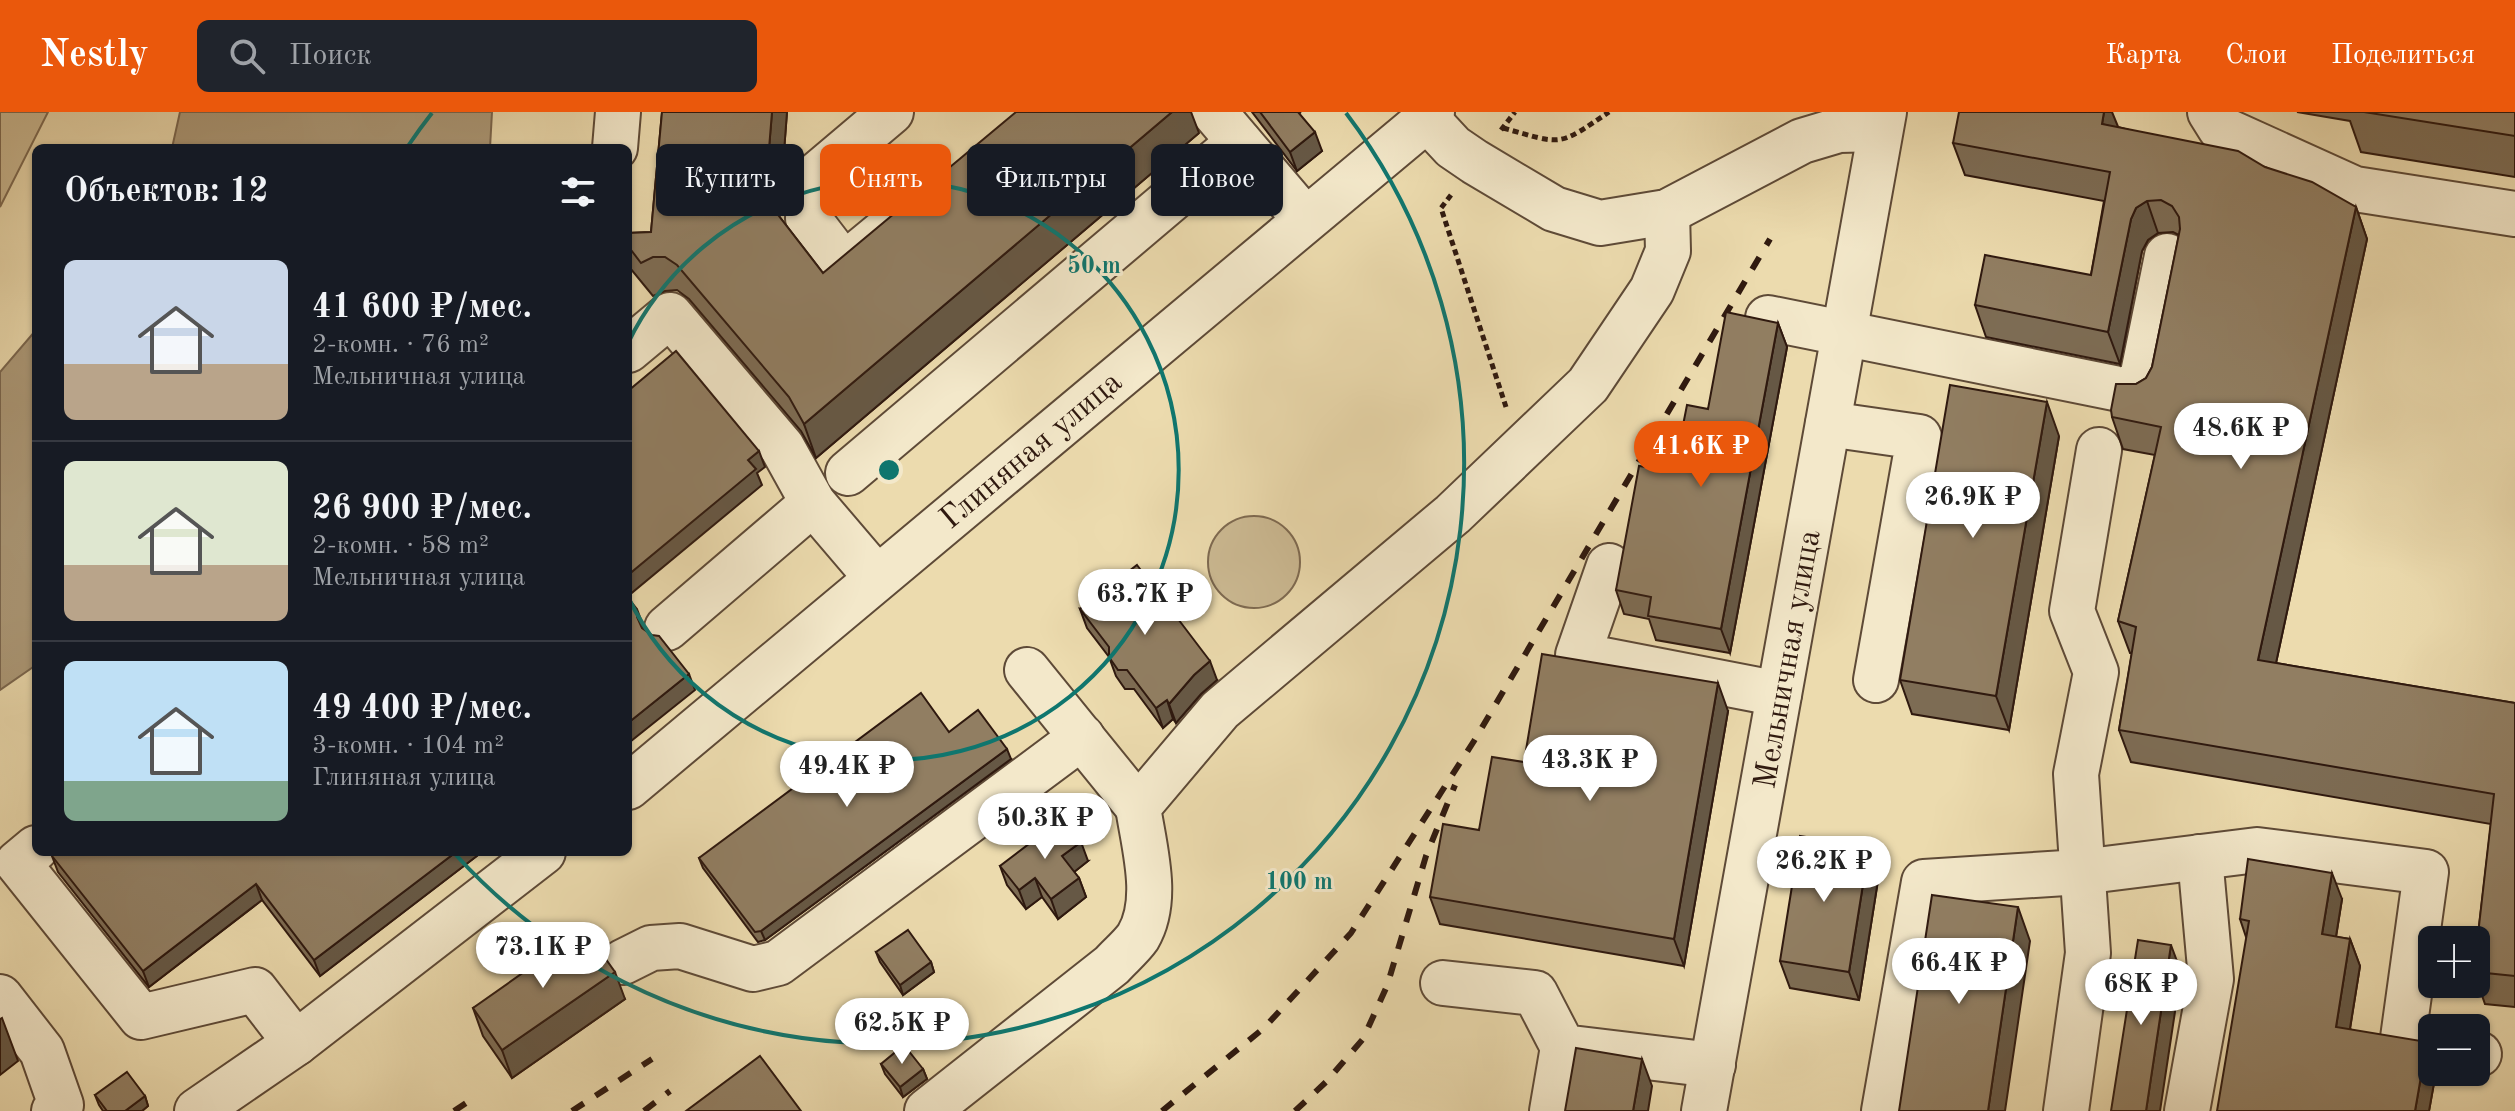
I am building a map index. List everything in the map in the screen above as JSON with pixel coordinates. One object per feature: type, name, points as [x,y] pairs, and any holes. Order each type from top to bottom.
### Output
[{"type":"street","points":[[615,144],[618,112]]},
{"type":"street","points":[[853,144],[891,112]]},
{"type":"street","points":[[2210,112],[2220,128],[2355,189],[2515,214]]},
{"type":"street","points":[[1429,115],[1453,147],[1475,162],[1554,209],[1600,223],[1667,212],[1802,141],[1882,121]]},
{"type":"street","name":"Глиняная улица","points":[[632,784],[1429,115]]},
{"type":"street","name":"Мельничная улица","points":[[1704,1111],[1882,121]]},
{"type":"street","points":[[848,473],[1227,127],[1305,219]]},
{"type":"street","points":[[820,172],[814,177],[808,218],[831,275],[904,216]]},
{"type":"street","points":[[1138,807],[1220,710],[1453,514],[1588,385],[1652,290],[1668,251],[1667,212]]},
{"type":"street","points":[[1768,318],[2139,393],[2167,256]]},
{"type":"street","points":[[632,347],[670,315],[782,447],[813,503],[877,578]]},
{"type":"street","points":[[1828,424],[1919,437],[1876,680]]},
{"type":"street","points":[[2066,1111],[2088,953],[2076,774],[2096,672],[2072,611],[2099,450]]},
{"type":"street","points":[[667,628],[813,503]]},
{"type":"street","points":[[1609,566],[1578,655],[1779,694]]},
{"type":"street","points":[[927,1111],[1112,965],[1138,937],[1149,905],[1138,807],[1027,670]]},
{"type":"street","points":[[623,962],[651,948],[680,946],[753,969],[778,963],[1082,737]]},
{"type":"street","points":[[1884,1111],[1924,882],[2081,872],[2257,850],[2426,872],[2403,1038],[2418,1041]]},
{"type":"street","points":[[32,851],[18,863],[141,1017],[255,990],[296,1043]]},
{"type":"street","points":[[197,1111],[296,1043],[538,856]]},
{"type":"street","points":[[2187,1111],[2211,979],[2200,857]]},
{"type":"street","points":[[1443,983],[1535,993],[1563,1047],[1552,1111]]},
{"type":"street","points":[[0,997],[42,1051],[60,1109]]},
{"type":"street","points":[[1563,1047],[1713,1065]]},
{"type":"path","points":[[1502,128],[1553,142],[1568,140],[1609,112]]},
{"type":"path","points":[[1475,162],[1441,208],[1520,450]]},
{"type":"shaded area","points":[[0,112],[48,112],[0,207]]},
{"type":"shaded area","points":[[180,112],[492,112],[490,144],[173,144]]},
{"type":"shaded area","points":[[32,335],[32,668],[0,690],[0,372]]},
{"type":"shaded area","points":[[1254,516],[1272,520],[1286,530],[1296,544],[1300,562],[1296,580],[1286,594],[1272,604],[1254,608],[1236,604],[1222,594],[1212,580],[1208,562],[1212,544],[1222,530],[1236,520]]},
{"type":"building","points":[[662,112],[772,112],[769,144],[659,144]]},
{"type":"building","points":[[1016,112],[1172,112],[1134,144],[978,144]]},
{"type":"building","points":[[1260,112],[1298,112],[1315,132],[1290,152]]},
{"type":"building","points":[[1959,112],[2104,112],[2102,124],[2238,151],[2265,167],[2312,182],[2356,207],[2258,660],[2515,703],[2515,976],[2490,973],[2490,926],[2479,926],[2494,794],[2119,730],[2136,627],[2118,621],[2161,427],[2112,417],[2111,410],[2116,384],[2136,384],[2146,378],[2152,367],[2180,229],[2179,217],[2172,206],[2161,200],[2147,201],[2136,208],[2131,219],[2108,332],[1975,305],[1985,255],[2091,275],[2110,172],[1953,143]]},
{"type":"building","points":[[2364,112],[2515,112],[2515,136]]},
{"type":"building","points":[[967,153],[967,216],[1049,216],[804,424],[789,397],[677,265],[665,257],[653,257],[641,263],[632,251],[632,233],[651,232],[656,177],[656,216],[779,216],[823,273],[891,216],[951,216],[951,166]]},
{"type":"building","points":[[1726,312],[1778,323],[1721,629],[1648,616],[1651,597],[1616,590],[1639,466],[1674,471],[1687,405],[1708,409]]},
{"type":"building","points":[[676,351],[759,451],[748,460],[756,469],[632,572],[632,388]]},
{"type":"building","points":[[1950,385],[2047,402],[1996,696],[1900,680]]},
{"type":"building","points":[[1137,565],[1210,661],[1169,704],[1167,700],[1156,708],[1127,670],[1118,670],[1109,657],[1109,647],[1080,609]]},
{"type":"building","points":[[632,603],[642,628],[659,636],[689,674],[632,720]]},
{"type":"building","points":[[1542,654],[1718,683],[1674,939],[1430,897],[1443,824],[1479,830],[1492,757],[1524,762]]},
{"type":"building","points":[[921,693],[949,732],[978,710],[1007,749],[761,931],[755,932],[699,858]]},
{"type":"building","points":[[1063,818],[1081,842],[1062,856],[1079,878],[1051,899],[1035,878],[1019,890],[1000,866]]},
{"type":"building","points":[[1800,836],[1869,847],[1849,972],[1780,961]]},
{"type":"building","points":[[52,856],[451,856],[314,960],[256,884],[143,971]]},
{"type":"building","points":[[2248,859],[2332,873],[2322,934],[2350,939],[2336,1027],[2418,1041],[2419,1086],[2415,1111],[2217,1111],[2249,921],[2240,919]]},
{"type":"building","points":[[1932,895],[2018,907],[1988,1111],[1899,1111]]},
{"type":"building","points":[[585,929],[591,947],[605,958],[615,972],[502,1050],[473,1008]]},
{"type":"building","points":[[908,930],[931,962],[900,985],[876,952]]},
{"type":"building","points":[[2138,940],[2171,945],[2146,1111],[2111,1111]]},
{"type":"building","points":[[904,1045],[923,1069],[900,1087],[881,1064]]},
{"type":"building","points":[[1576,1048],[1642,1059],[1633,1111],[1565,1111]]},
{"type":"building","points":[[760,1056],[801,1111],[686,1111]]},
{"type":"building","points":[[127,1072],[145,1096],[125,1111],[107,1111],[95,1095]]},
{"type":"railway","points":[[1162,1111],[1264,1028],[1351,933],[1474,741],[1770,239]]},
{"type":"railway","points":[[1295,1111],[1326,1082],[1363,1039],[1387,986],[1426,856],[1455,785]]},
{"type":"railway","points":[[572,1111],[652,1059]]},
{"type":"railway","points":[[644,1111],[670,1091]]},
{"type":"railway","points":[[454,1111],[477,1096]]}]
